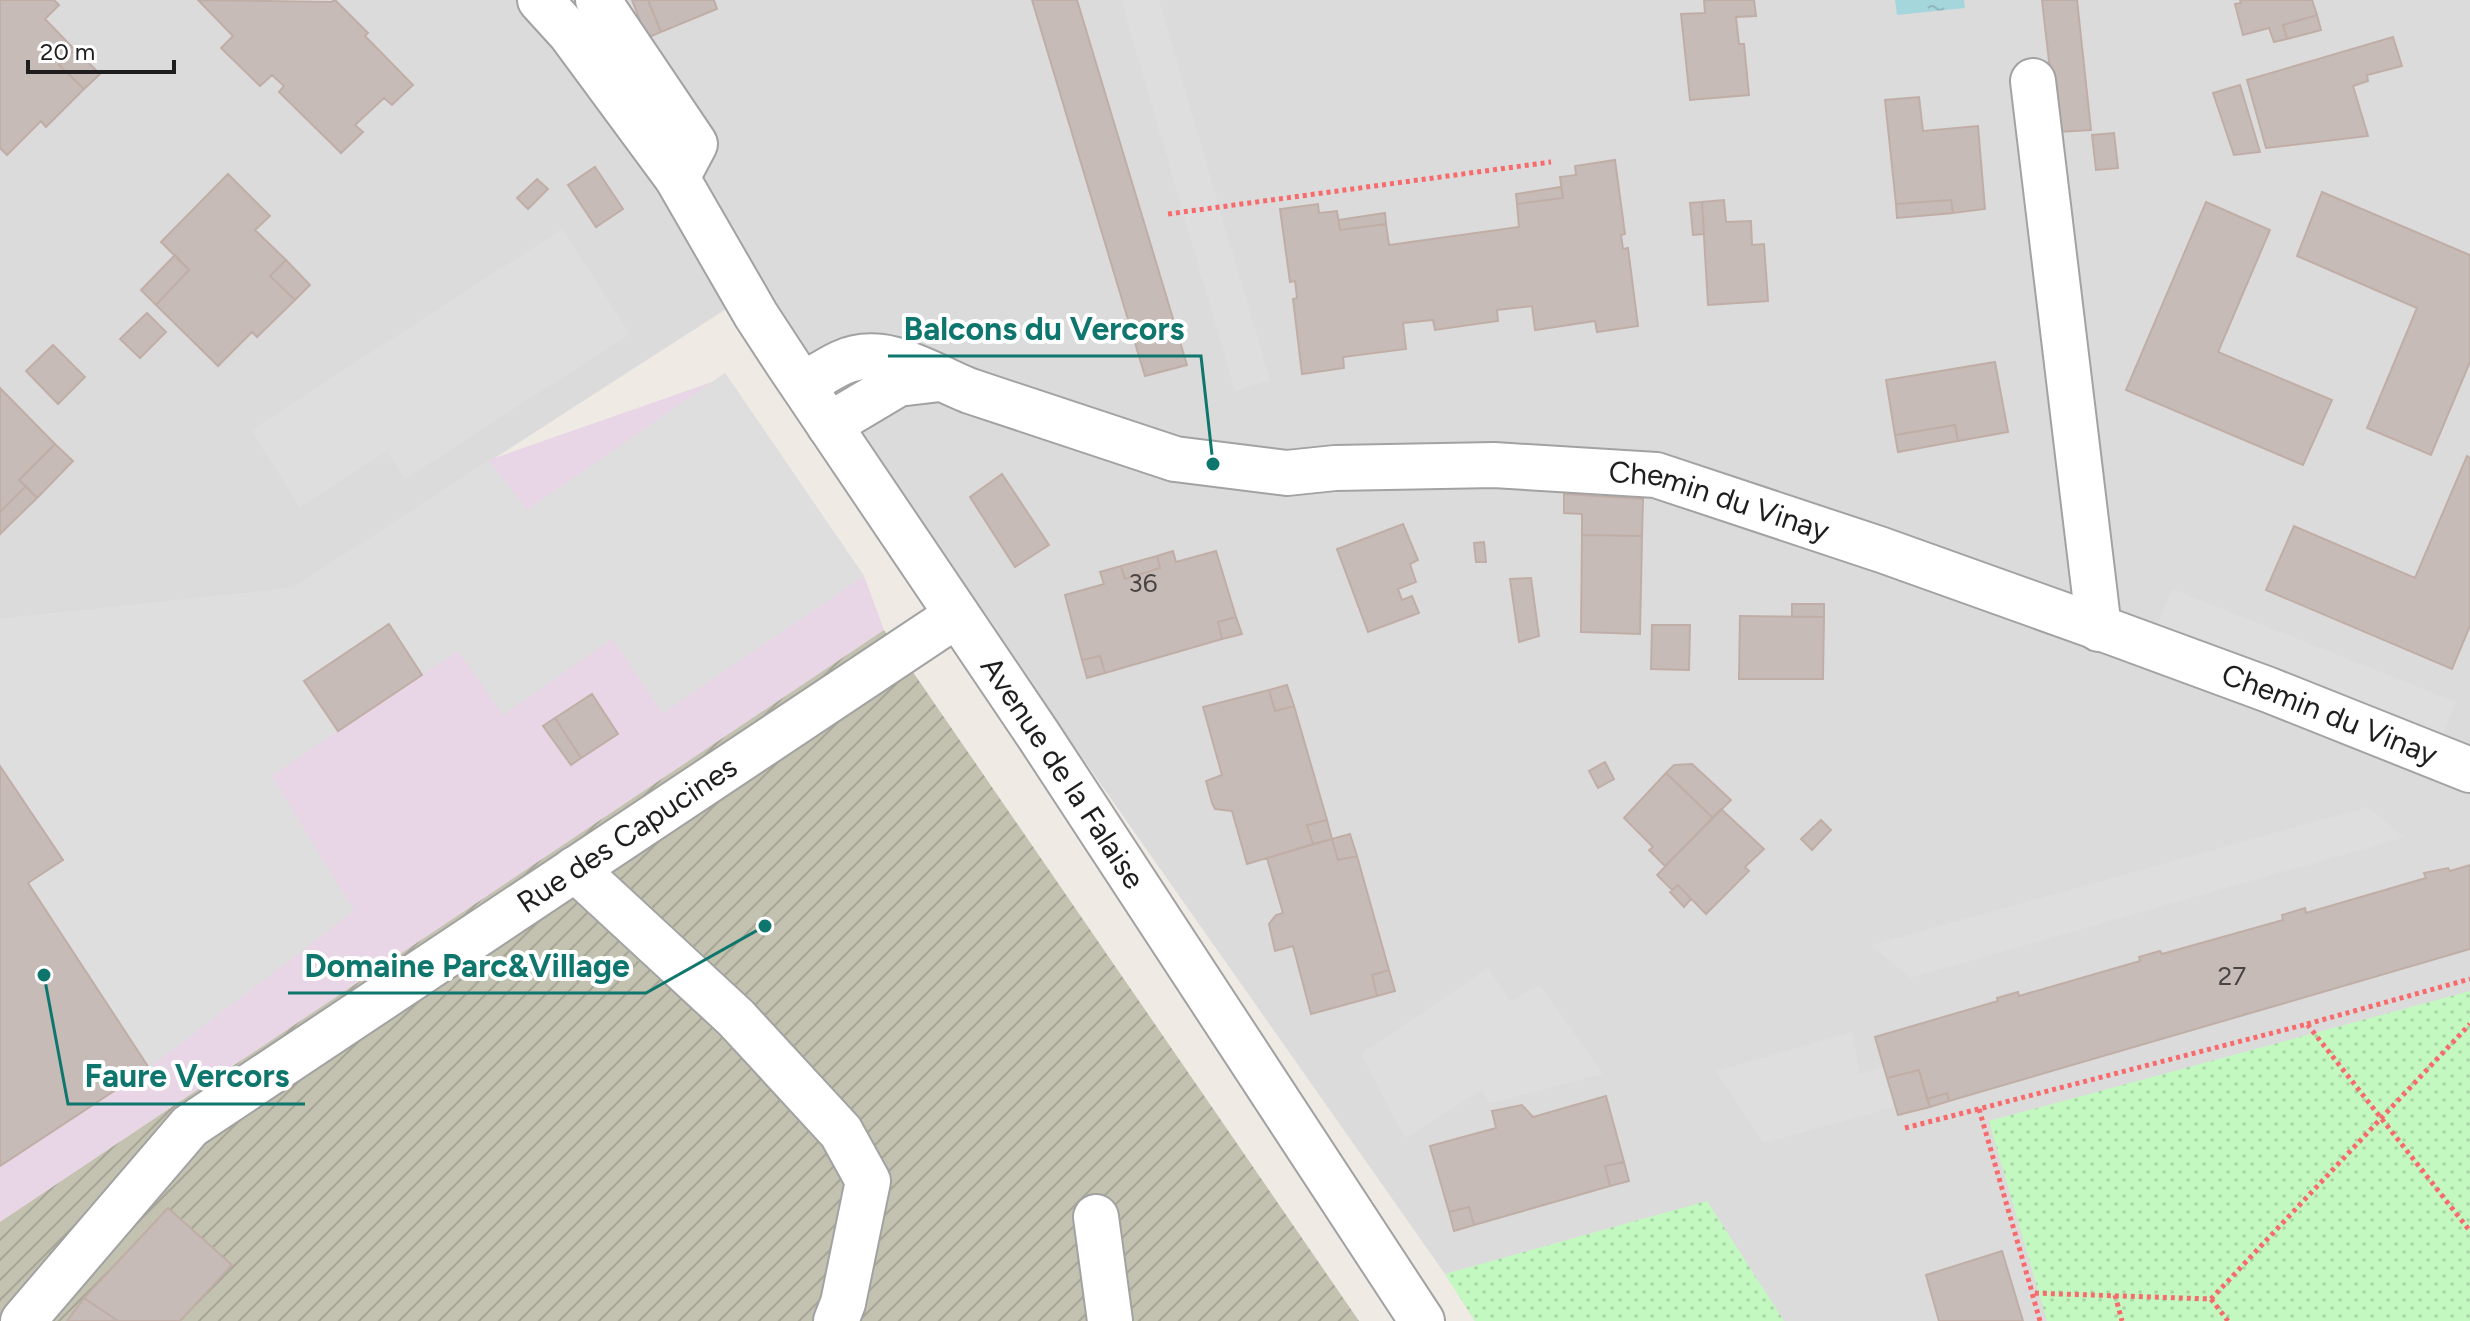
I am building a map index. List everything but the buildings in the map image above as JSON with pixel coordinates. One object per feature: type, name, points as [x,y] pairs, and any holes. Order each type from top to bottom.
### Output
[{"type":"street","name":"Avenue de la Falaise","points":[[540,0],[570,33],[677,178],[756,315],[1422,1321]]},
{"type":"street","points":[[598,0],[695,144],[677,178]]},
{"type":"street","points":[[2033,81],[2099,629]]},
{"type":"street","name":"Chemin du Vinay","points":[[803,385],[843,362],[890,358],[914,365],[940,379],[1175,459],[1287,473],[1335,468],[1494,465],[1656,475],[1882,550],[2269,690],[2470,770]]},
{"type":"street","name":"Chemin du Vinay","points":[[829,425],[898,384],[940,379]]},
{"type":"street","name":"Rue des Capucines","points":[[23,1321],[190,1126],[957,615]]},
{"type":"street","points":[[575,869],[736,1018],[841,1132],[868,1181],[843,1303],[836,1321]]},
{"type":"street","points":[[1096,1217],[1110,1321]]},
{"type":"path","points":[[1168,214],[1551,162]]},
{"type":"path","points":[[1905,1128],[2470,979]]},
{"type":"path","points":[[2307,1024],[2470,1231]]},
{"type":"path","points":[[2032,1293],[2211,1299],[2470,1024]]},
{"type":"path","points":[[1979,1109],[2040,1321]]},
{"type":"path","points":[[2115,1295],[2122,1321]]},
{"type":"path","points":[[2211,1299],[2228,1321]]},
{"type":"shaded area","points":[[0,0],[2470,0],[2470,1321],[1475,1321],[754,291],[293,588],[0,619]]},
{"type":"shaded area","points":[[1121,0],[1159,0],[1270,380],[1235,391]]},
{"type":"shaded area","points":[[562,229],[630,334],[405,479],[387,451],[300,507],[251,430]]},
{"type":"shaded area","points":[[725,373],[864,576],[884,630],[0,1222],[0,619],[293,588],[489,460],[712,382]]},
{"type":"shaded area","points":[[725,373],[864,576],[663,713],[612,639],[503,715],[458,651],[422,675],[389,624],[304,680],[338,731],[272,776],[354,911],[149,1068],[28,883],[63,860],[0,766],[0,619],[293,588],[489,460],[527,510]]},
{"type":"shaded area","points":[[2172,589],[2456,702],[2442,736],[2158,624]]},
{"type":"shaded area","points":[[884,630],[1359,1321],[0,1321],[0,1222]]},
{"type":"shaded area","points":[[2367,807],[2405,837],[1910,978],[1871,945]]},
{"type":"shaded area","points":[[1488,968],[1510,1001],[1540,985],[1603,1074],[1488,1104],[1483,1089],[1405,1138],[1361,1054]]},
{"type":"shaded area","points":[[1852,1032],[1860,1074],[1884,1066],[1895,1107],[1763,1143],[1716,1071]]},
{"type":"green space","points":[[2470,991],[2470,1321],[2047,1321],[1989,1121]]},
{"type":"green space","points":[[1707,1201],[1784,1321],[1475,1321],[1445,1274]]},
{"type":"water","points":[[1895,0],[1964,0],[1965,8],[1897,15]]},
{"type":"place","name":"Balcons du Vercors","points":[[1213,464]]},
{"type":"place","name":"Domaine Parc&Village","points":[[765,926]]},
{"type":"place","name":"Faure Vercors","points":[[44,975]]}]
